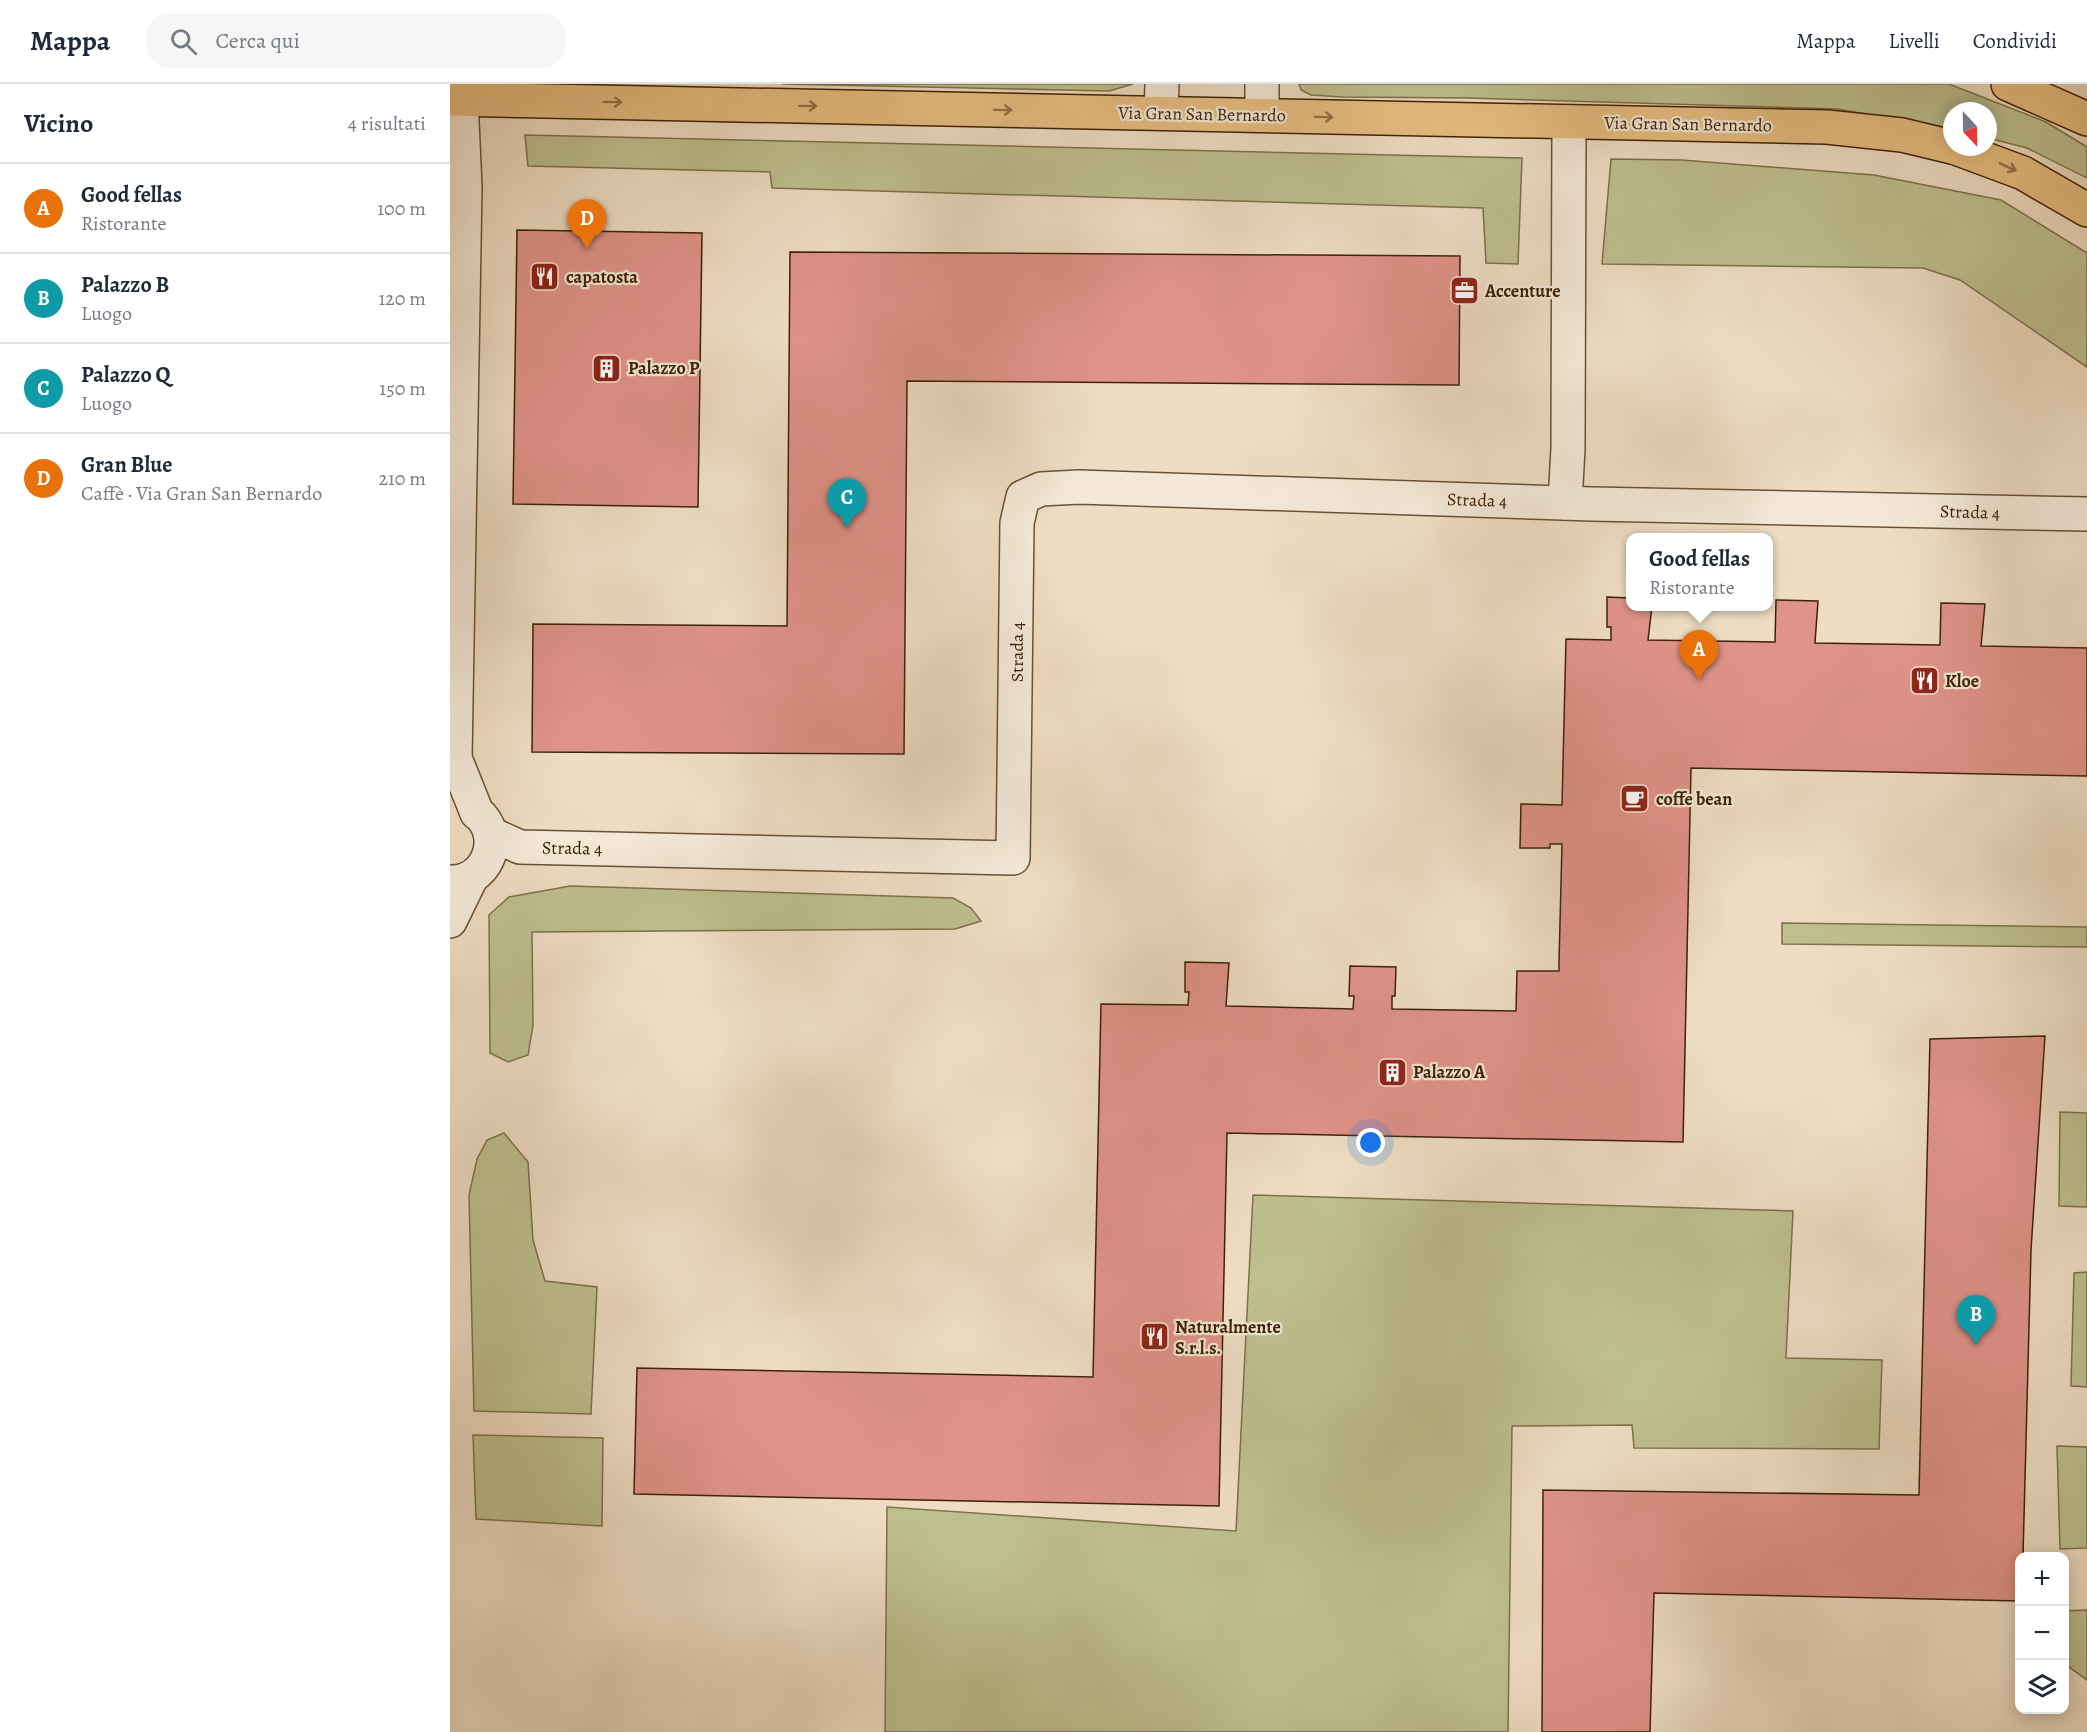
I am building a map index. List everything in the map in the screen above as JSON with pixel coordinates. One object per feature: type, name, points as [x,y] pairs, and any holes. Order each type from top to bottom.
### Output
[{"type":"main road","points":[[2008,84],[2087,119]]},
{"type":"main road","name":"Via Gran San Bernardo","points":[[456,99],[1262,100],[1569,122],[1827,127],[1902,135],[1943,145]]},
{"type":"main road","name":"Via Gran San Bernardo","points":[[1977,156],[2023,173],[2087,210]]},
{"type":"lane","points":[[450,921],[478,845],[453,763],[458,187],[456,99]]},
{"type":"lane","points":[[1565,503],[1568,448],[1569,122]]},
{"type":"lane","name":"Strada 4","points":[[478,845],[1013,858],[1017,523],[1023,498],[1041,489],[1078,487],[1565,503],[2087,514]]},
{"type":"green space","points":[[782,84],[1133,84],[1109,91]]},
{"type":"green space","points":[[1299,84],[1949,84],[1995,102],[1943,102],[1943,127],[1837,109],[1467,98],[1342,97],[1311,95],[1301,90]]},
{"type":"green space","points":[[1997,103],[2046,122],[2087,147],[2087,178],[2027,148],[1997,140]]},
{"type":"green space","points":[[525,135],[1522,158],[1518,264],[1486,263],[1483,208],[772,188],[770,172],[528,166]]},
{"type":"green space","points":[[1611,159],[1682,160],[1874,175],[2001,200],[2087,253],[2087,367],[1960,280],[1923,268],[1602,264]]},
{"type":"green space","points":[[570,886],[953,898],[971,908],[981,921],[955,929],[532,932],[533,1025],[528,1055],[508,1062],[490,1053],[489,915],[509,897]]},
{"type":"green space","points":[[1782,923],[2087,927],[2087,947],[1782,944]]},
{"type":"green space","points":[[2060,1112],[2087,1113],[2087,1207],[2059,1206]]},
{"type":"green space","points":[[504,1133],[528,1162],[533,1240],[545,1281],[597,1287],[591,1414],[474,1411],[469,1195],[477,1159],[487,1140]]},
{"type":"green space","points":[[1253,1195],[1793,1211],[1786,1358],[1882,1360],[1879,1449],[1634,1448],[1632,1425],[1512,1426],[1508,1732],[885,1732],[887,1507],[1236,1531]]},
{"type":"green space","points":[[2087,1272],[2087,1387],[2071,1386],[2074,1273]]},
{"type":"green space","points":[[473,1435],[603,1438],[602,1526],[476,1519]]},
{"type":"green space","points":[[2057,1446],[2087,1447],[2087,1548],[2060,1549]]},
{"type":"green space","points":[[2087,1610],[2087,1680],[2069,1667],[2069,1611]]},
{"type":"building","name":"Palazzo P","points":[[517,230],[702,233],[698,507],[513,504]]},
{"type":"building","points":[[790,252],[1460,256],[1459,385],[907,381],[904,754],[532,752],[533,624],[787,626]]},
{"type":"building","name":"Palazzo A","points":[[1607,597],[1626,598],[1626,611],[1651,611],[1648,640],[1775,642],[1776,600],[1818,601],[1815,643],[1940,645],[1941,603],[1985,604],[1981,646],[2087,648],[2087,776],[1691,768],[1683,1142],[1227,1133],[1219,1506],[634,1494],[637,1368],[1093,1377],[1101,1004],[1188,1005],[1189,992],[1185,992],[1185,962],[1229,963],[1226,1006],[1353,1009],[1354,996],[1349,996],[1350,966],[1396,967],[1392,1009],[1516,1011],[1517,971],[1559,971],[1562,844],[1550,844],[1550,848],[1520,848],[1521,804],[1562,805],[1566,639],[1611,640],[1611,627],[1607,627]]},
{"type":"building","points":[[2045,1036],[2031,1250],[2023,1552],[2015,1552],[2015,1601],[1654,1593],[1650,1732],[1542,1732],[1543,1490],[1919,1495],[1930,1039]]},
{"type":"place","name":"Gran Blue","points":[[587,249]]},
{"type":"place","name":"capatosta","points":[[545,277]]},
{"type":"place","name":"Accenture","points":[[1464,291]]},
{"type":"place","name":"Palazzo P","points":[[607,368]]},
{"type":"place","name":"Palazzo Q","points":[[847,528]]},
{"type":"place","name":"Good fellas","points":[[1699,680]]},
{"type":"place","name":"Kloe","points":[[1924,681]]},
{"type":"place","name":"coffe bean","points":[[1635,799]]},
{"type":"place","name":"Palazzo A","points":[[1392,1072]]},
{"type":"place","name":"Naturalmente S.r.l.s.","points":[[1154,1337]]},
{"type":"place","name":"Palazzo B","points":[[1976,1345]]}]
